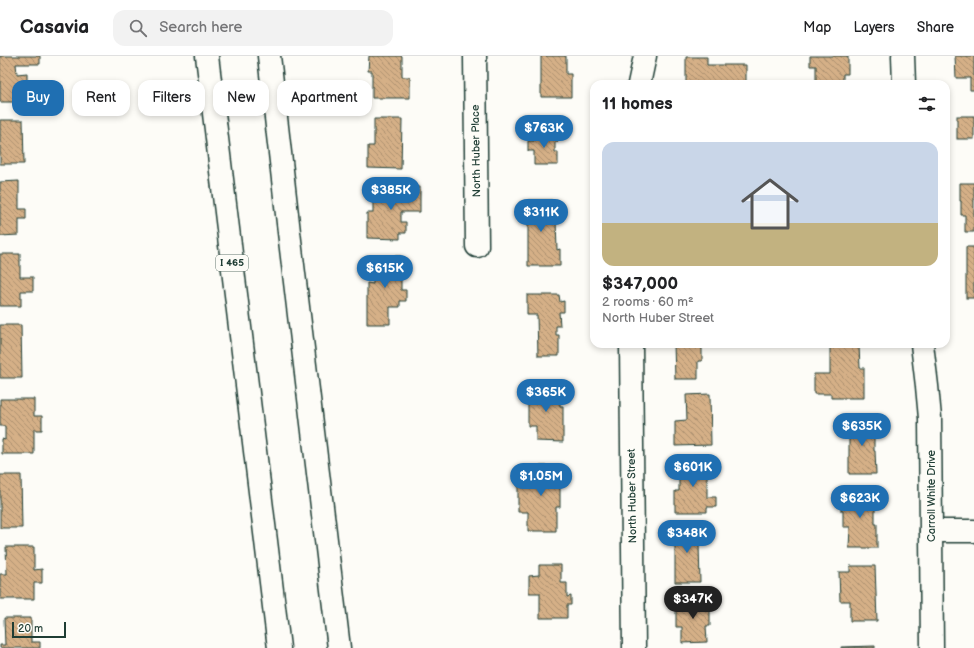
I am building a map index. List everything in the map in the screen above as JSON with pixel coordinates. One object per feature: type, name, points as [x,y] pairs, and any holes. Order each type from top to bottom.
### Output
[{"type":"main road","name":"I 465","points":[[207,56],[279,648]]},
{"type":"main road","points":[[269,56],[340,648]]},
{"type":"main road","name":"North Huber Place","points":[[475,56],[477,246]]},
{"type":"main road","points":[[640,80],[645,56]]},
{"type":"main road","points":[[903,56],[904,80]]},
{"type":"main road","name":"North Huber Street","points":[[631,348],[634,648]]},
{"type":"main road","name":"Carroll White Drive","points":[[922,348],[930,418],[932,648]]},
{"type":"main road","points":[[931,531],[974,531]]},
{"type":"building","points":[[0,56],[40,56],[40,64],[16,64],[17,74],[27,73],[27,80],[12,80],[12,102],[0,102]]},
{"type":"building","points":[[369,56],[402,56],[402,77],[410,77],[410,98],[372,98],[372,71],[368,71]]},
{"type":"building","points":[[541,56],[566,56],[566,74],[571,74],[571,97],[541,97]]},
{"type":"building","points":[[810,56],[848,56],[848,74],[843,74],[843,80],[816,80],[816,66],[810,66]]},
{"type":"building","points":[[955,56],[974,56],[974,90],[970,90],[970,78],[956,78]]},
{"type":"building","points":[[686,57],[707,57],[707,65],[746,65],[746,80],[686,80]]},
{"type":"building","points":[[957,116],[974,116],[974,139],[957,139]]},
{"type":"building","points":[[374,119],[402,119],[401,169],[368,168],[368,146],[374,146]]},
{"type":"building","points":[[0,120],[23,120],[24,164],[0,164]]},
{"type":"building","points":[[533,134],[558,134],[558,142],[555,142],[555,152],[558,152],[558,165],[534,165],[534,151],[528,151],[528,141],[534,141]]},
{"type":"building","points":[[19,181],[19,209],[26,209],[26,219],[19,219],[19,235],[0,236],[0,182]]},
{"type":"building","points":[[960,183],[974,183],[974,232],[965,232],[965,215],[961,215]]},
{"type":"building","points":[[373,186],[420,187],[420,212],[401,212],[401,222],[406,222],[406,233],[400,233],[400,239],[367,238],[367,213],[373,213]]},
{"type":"building","points":[[528,200],[552,200],[552,220],[556,220],[557,250],[560,249],[560,266],[528,266],[528,222],[520,222],[520,202]]},
{"type":"building","points":[[966,247],[974,247],[974,298],[966,298]]},
{"type":"building","points":[[0,254],[20,254],[20,277],[33,277],[33,291],[21,291],[21,306],[0,306]]},
{"type":"building","points":[[373,256],[401,256],[401,290],[406,290],[406,301],[400,301],[400,307],[390,307],[390,324],[367,324],[367,283],[373,284]]},
{"type":"building","points":[[527,295],[559,295],[560,302],[564,301],[564,312],[559,312],[560,326],[556,326],[556,335],[559,335],[559,356],[538,356],[537,315],[527,315]]},
{"type":"building","points":[[0,325],[21,325],[22,378],[0,378]]},
{"type":"building","points":[[674,348],[702,348],[702,361],[698,361],[698,379],[675,379]]},
{"type":"building","points":[[830,348],[859,348],[860,368],[864,368],[864,398],[831,398],[831,394],[814,394],[814,374],[830,374]]},
{"type":"building","points":[[535,385],[560,385],[560,406],[563,406],[563,442],[536,441],[536,426],[528,426],[528,393],[535,393]]},
{"type":"building","points":[[710,394],[711,445],[675,446],[675,421],[687,420],[686,395]]},
{"type":"building","points":[[0,399],[34,399],[34,416],[42,416],[42,430],[34,430],[34,454],[2,454],[2,439],[5,440],[5,426],[0,426]]},
{"type":"building","points":[[849,419],[874,419],[876,474],[849,474]]},
{"type":"building","points":[[675,462],[707,462],[707,497],[716,497],[716,507],[707,507],[707,512],[675,512],[675,491],[679,491],[679,477],[675,477]]},
{"type":"building","points":[[527,466],[564,466],[564,485],[560,485],[560,507],[556,507],[556,531],[528,531],[528,512],[518,512],[518,482],[527,482]]},
{"type":"building","points":[[0,475],[21,475],[22,528],[0,528]]},
{"type":"building","points":[[849,492],[875,492],[877,548],[849,548],[850,527],[843,527],[841,495],[849,495]]},
{"type":"building","points":[[700,527],[700,582],[675,582],[675,546],[672,546],[672,528]]},
{"type":"building","points":[[6,547],[34,547],[34,570],[42,569],[42,583],[34,583],[34,599],[0,599],[0,574],[7,574]]},
{"type":"building","points":[[539,565],[561,565],[561,583],[567,583],[567,597],[571,596],[571,605],[567,605],[567,618],[540,618],[540,593],[529,593],[529,576],[539,575]]},
{"type":"building","points":[[850,566],[875,566],[877,621],[850,621],[850,601],[840,601],[839,572],[850,572]]},
{"type":"building","points":[[676,601],[710,601],[710,626],[706,626],[707,642],[682,643],[682,627],[676,627]]},
{"type":"building","points":[[4,618],[31,618],[31,642],[40,642],[40,648],[0,648],[0,645],[5,645]]},
{"type":"building","points":[[875,646],[875,648],[841,648],[841,647]]}]
